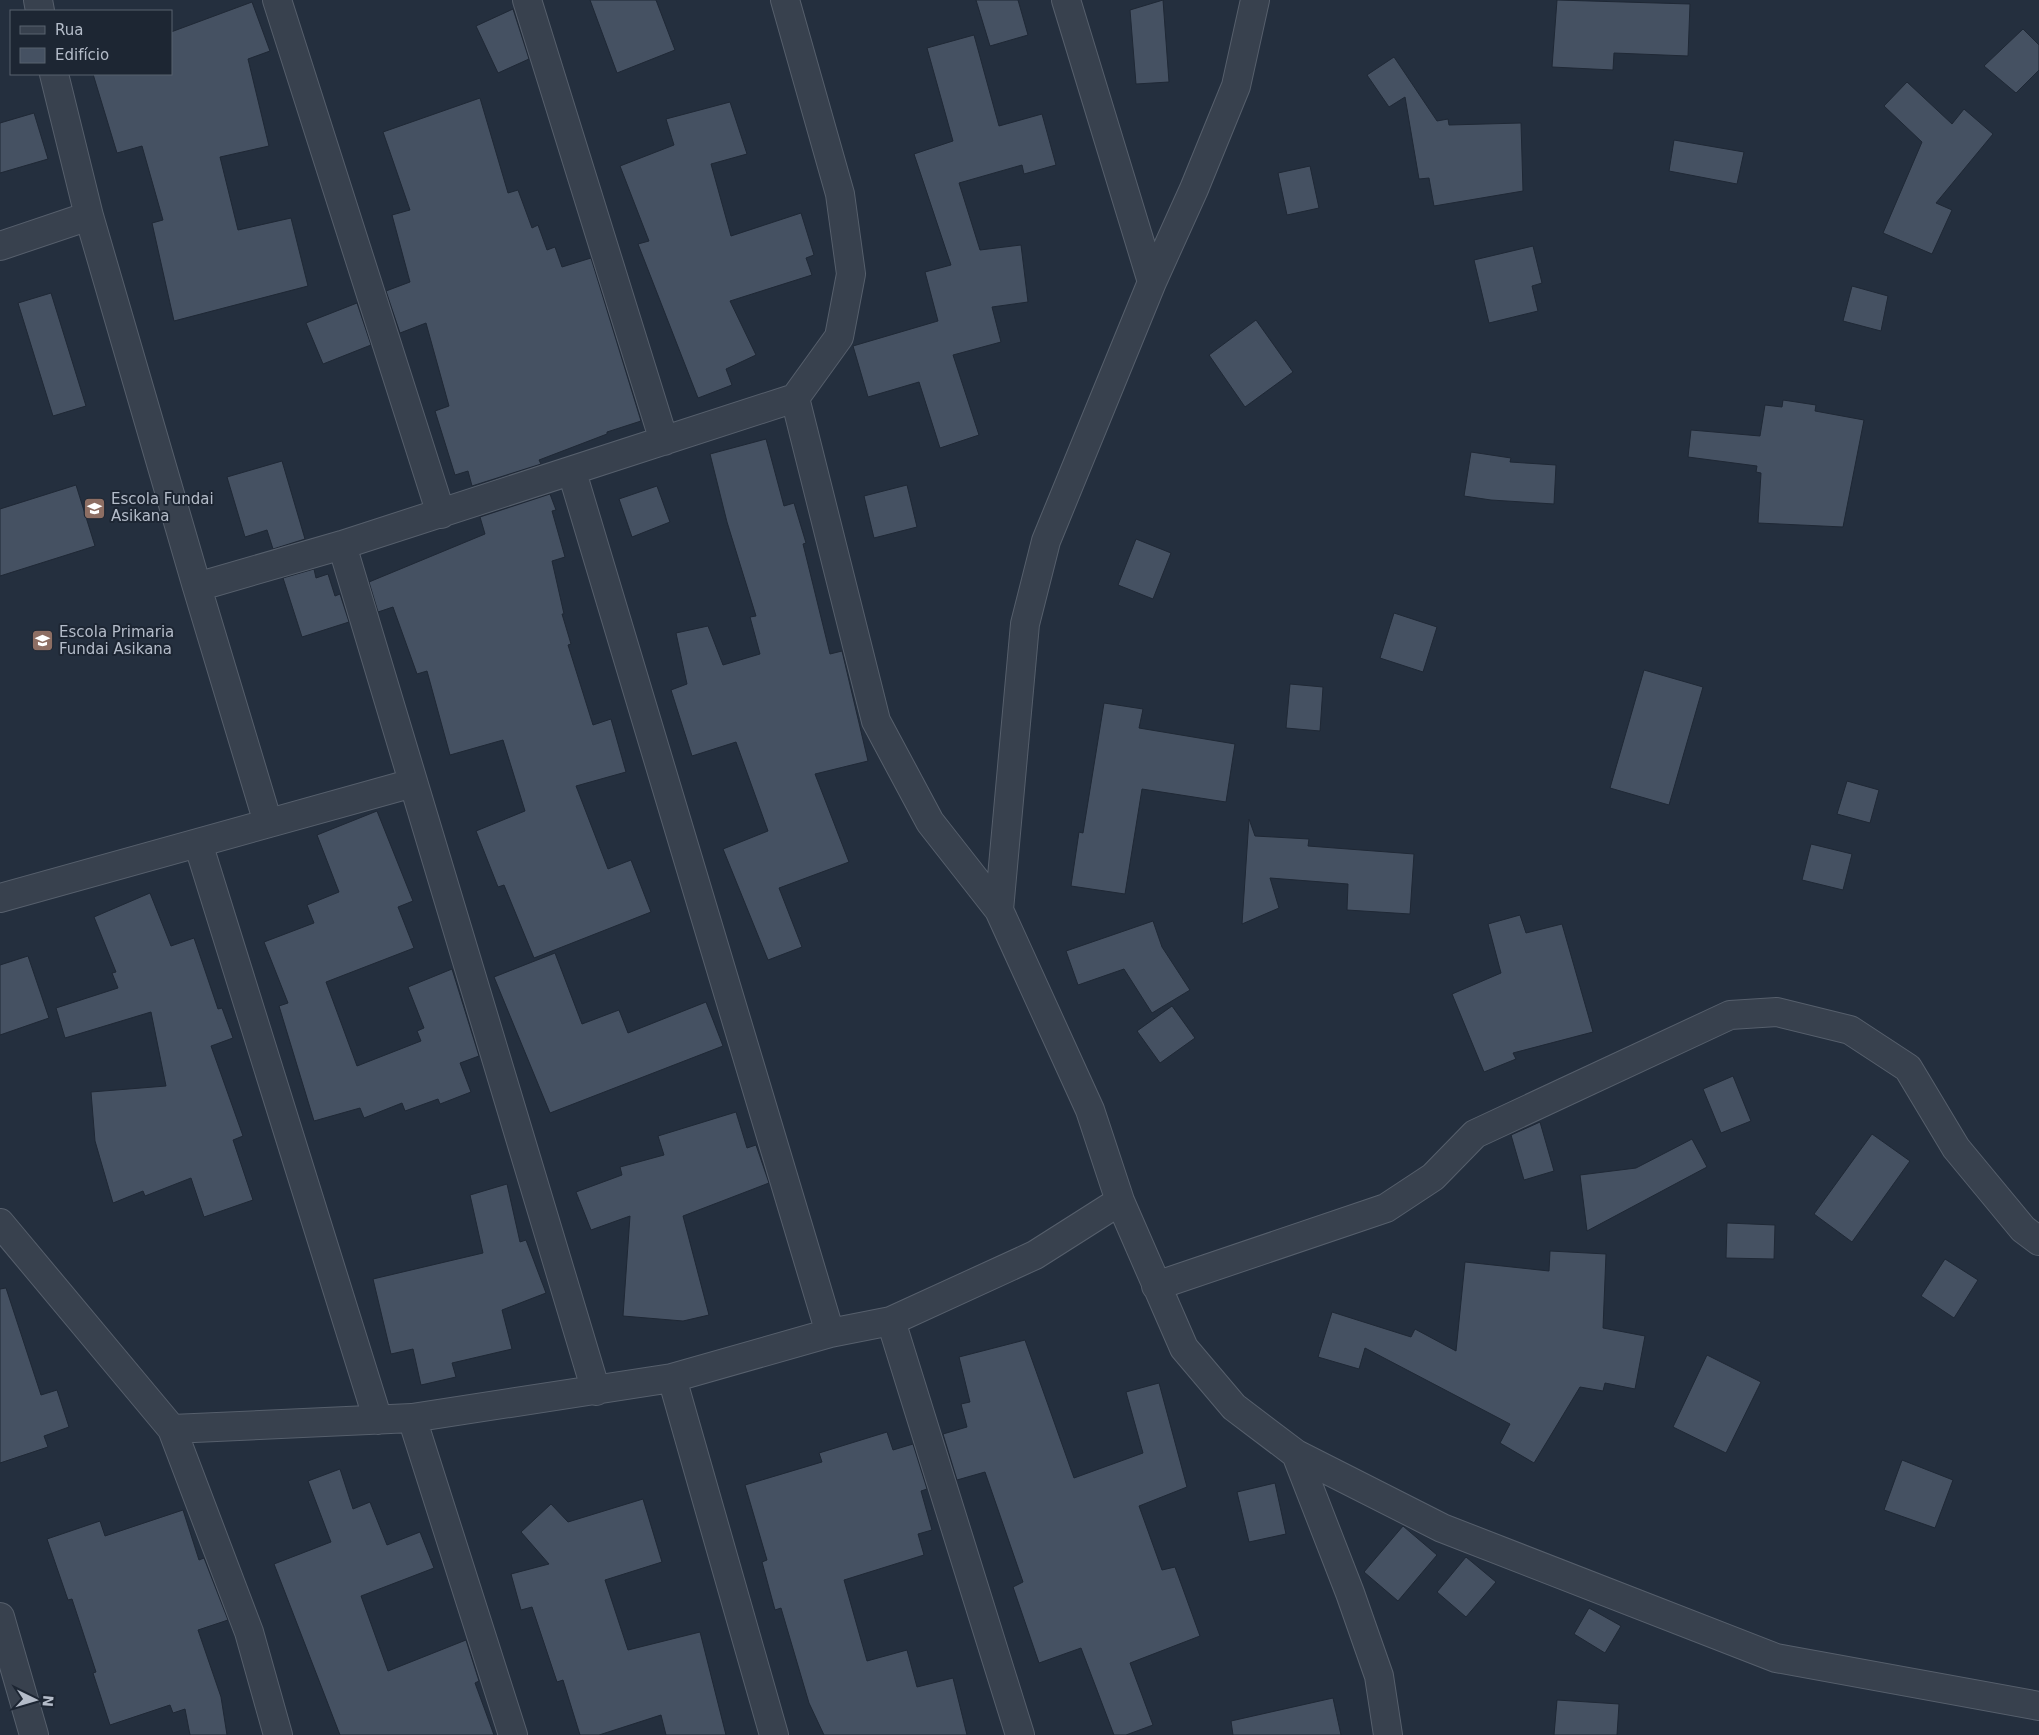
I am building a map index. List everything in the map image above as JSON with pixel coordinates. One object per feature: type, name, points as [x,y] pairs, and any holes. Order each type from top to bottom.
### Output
[{"type":"street","points":[[277,0],[441,514]]},
{"type":"street","points":[[528,0],[664,441]]},
{"type":"street","points":[[197,587],[441,514],[795,398],[838,337],[851,274],[840,194],[785,0]]},
{"type":"street","points":[[1066,0],[1152,282]]},
{"type":"street","points":[[999,910],[1025,624],[1046,541],[1152,282],[1194,189],[1236,86],[1254,0]]},
{"type":"street","points":[[54,75],[89,216],[268,823]]},
{"type":"street","points":[[0,246],[89,216]]},
{"type":"street","points":[[795,398],[876,721],[930,822],[999,910],[1090,1110],[1120,1201],[1184,1348],[1234,1407],[1296,1454],[1442,1528],[1776,1658],[2039,1706]]},
{"type":"street","points":[[572,472],[830,1333]]},
{"type":"street","points":[[342,545],[596,1391]]},
{"type":"street","points":[[0,898],[413,783]]},
{"type":"street","points":[[198,843],[378,1420]]},
{"type":"street","points":[[1156,1286],[1386,1208],[1433,1177],[1475,1134],[1730,1015],[1778,1012],[1850,1030],[1908,1068],[1956,1148],[2023,1229],[2039,1241]]},
{"type":"street","points":[[172,1429],[412,1418],[672,1378],[830,1333],[892,1321],[1035,1255],[1120,1201]]},
{"type":"street","points":[[0,1224],[54,1285],[172,1429],[249,1632],[278,1735]]},
{"type":"street","points":[[892,1321],[1020,1735]]},
{"type":"street","points":[[672,1378],[774,1735]]},
{"type":"street","points":[[412,1418],[513,1735]]},
{"type":"street","points":[[1296,1454],[1350,1593],[1379,1676],[1388,1735]]},
{"type":"street","points":[[0,1617],[34,1735]]},
{"type":"building","points":[[590,0],[656,0],[675,50],[617,73]]},
{"type":"building","points":[[976,0],[1018,0],[1028,35],[990,46]]},
{"type":"building","points":[[1163,0],[1169,82],[1136,84],[1130,10]]},
{"type":"building","points":[[1557,0],[1690,4],[1688,56],[1614,53],[1613,70],[1552,67]]},
{"type":"building","points":[[252,2],[270,51],[248,59],[269,146],[220,157],[238,230],[291,218],[308,286],[174,321],[152,223],[163,220],[142,146],[117,153],[93,75],[172,75],[172,32]]},
{"type":"building","points":[[513,9],[529,59],[498,73],[476,26]]},
{"type":"building","points":[[2023,29],[2039,45],[2039,70],[2016,93],[1984,66]]},
{"type":"building","points":[[974,35],[999,126],[1042,114],[1056,165],[1024,174],[1022,165],[959,183],[980,250],[1021,245],[1028,302],[992,307],[1001,342],[953,355],[979,435],[940,448],[919,382],[868,397],[853,346],[938,321],[925,272],[951,265],[914,154],[953,141],[927,48]]},
{"type":"building","points":[[1394,57],[1437,121],[1448,119],[1449,125],[1521,123],[1523,191],[1434,206],[1429,178],[1419,179],[1405,97],[1389,107],[1367,75]]},
{"type":"building","points":[[1907,82],[1952,124],[1964,109],[1993,134],[1936,203],[1952,210],[1932,254],[1883,233],[1922,142],[1884,106]]},
{"type":"building","points":[[480,98],[508,193],[518,190],[532,228],[538,225],[547,250],[555,247],[562,267],[591,258],[641,421],[607,432],[607,434],[539,460],[541,464],[472,486],[468,471],[455,475],[435,411],[449,406],[426,323],[400,333],[386,291],[410,282],[392,215],[410,210],[383,132]]},
{"type":"building","points":[[730,102],[747,154],[711,164],[731,236],[801,213],[814,255],[806,258],[812,275],[730,301],[756,355],[726,369],[732,385],[698,398],[638,244],[649,241],[620,166],[674,145],[666,119]]},
{"type":"building","points":[[34,113],[48,159],[0,173],[0,123]]},
{"type":"building","points":[[1674,140],[1744,152],[1737,184],[1669,171]]},
{"type":"building","points":[[1310,166],[1319,208],[1287,215],[1278,173]]},
{"type":"building","points":[[1533,246],[1542,283],[1532,286],[1538,311],[1489,323],[1474,260]]},
{"type":"building","points":[[1852,286],[1888,296],[1881,331],[1843,321]]},
{"type":"building","points":[[51,293],[86,406],[53,416],[18,303]]},
{"type":"building","points":[[357,303],[371,345],[323,364],[306,323]]},
{"type":"building","points":[[1256,320],[1293,372],[1245,407],[1209,355]]},
{"type":"building","points":[[1783,400],[1816,405],[1815,411],[1864,420],[1843,527],[1758,523],[1761,473],[1756,472],[1757,466],[1688,457],[1691,430],[1760,436],[1765,405],[1782,407]]},
{"type":"building","points":[[766,439],[784,506],[794,503],[806,543],[803,544],[830,654],[842,651],[868,761],[815,774],[849,862],[779,888],[802,947],[768,960],[723,849],[768,831],[736,742],[692,756],[671,690],[687,684],[676,633],[708,626],[723,665],[760,654],[750,617],[756,616],[727,522],[710,454]]},
{"type":"building","points":[[1471,452],[1511,458],[1510,462],[1556,465],[1554,504],[1491,500],[1464,496]]},
{"type":"building","points":[[282,461],[305,539],[273,549],[267,530],[245,537],[227,477]]},
{"type":"building","points":[[76,485],[95,546],[0,576],[0,509]]},
{"type":"building","points":[[907,485],[917,527],[874,538],[864,496]]},
{"type":"building","points":[[657,486],[670,522],[632,537],[619,499]]},
{"type":"building","points":[[550,494],[556,510],[552,511],[565,557],[552,561],[564,614],[562,614],[571,644],[568,645],[593,725],[611,719],[626,772],[576,786],[608,869],[631,860],[651,912],[534,958],[504,885],[498,887],[476,831],[525,811],[503,740],[450,755],[427,671],[417,674],[393,607],[378,612],[369,582],[485,534],[480,517]]},
{"type":"building","points":[[1136,539],[1171,553],[1153,599],[1118,585]]},
{"type":"building","points":[[314,569],[316,578],[328,574],[335,596],[340,594],[349,622],[302,637],[283,578]]},
{"type":"building","points":[[1394,613],[1437,627],[1423,672],[1380,658]]},
{"type":"building","points":[[1644,670],[1703,687],[1669,805],[1610,788]]},
{"type":"building","points":[[1290,684],[1323,687],[1320,731],[1286,728]]},
{"type":"building","points":[[1104,703],[1143,709],[1139,728],[1235,744],[1226,802],[1142,789],[1125,894],[1071,886],[1079,832],[1083,833]]},
{"type":"building","points":[[1847,781],[1879,790],[1870,823],[1837,814]]},
{"type":"building","points":[[377,811],[413,901],[398,907],[414,948],[326,982],[357,1066],[421,1041],[417,1031],[424,1028],[408,987],[452,969],[479,1056],[460,1063],[471,1092],[440,1104],[438,1099],[405,1111],[402,1103],[364,1118],[360,1108],[314,1121],[279,1006],[288,1003],[264,942],[314,923],[307,905],[339,892],[317,835]]},
{"type":"building","points":[[1249,819],[1255,836],[1309,839],[1308,846],[1414,854],[1410,914],[1347,910],[1348,884],[1270,878],[1279,908],[1242,924]]},
{"type":"building","points":[[1811,844],[1852,854],[1843,890],[1802,880]]},
{"type":"building","points":[[150,893],[171,946],[194,938],[218,1009],[222,1008],[233,1038],[211,1046],[243,1136],[233,1140],[253,1200],[204,1217],[191,1178],[145,1196],[143,1191],[113,1203],[95,1141],[91,1092],[166,1086],[151,1012],[65,1038],[56,1008],[118,988],[112,973],[116,972],[94,917]]},
{"type":"building","points":[[1520,915],[1526,933],[1562,924],[1593,1032],[1513,1053],[1516,1059],[1484,1072],[1452,994],[1501,973],[1488,924]]},
{"type":"building","points":[[1153,921],[1162,947],[1190,990],[1152,1013],[1124,969],[1078,985],[1066,951]]},
{"type":"building","points":[[555,953],[582,1024],[619,1010],[628,1033],[706,1002],[723,1046],[550,1113],[494,977]]},
{"type":"building","points":[[28,956],[49,1018],[0,1035],[0,965]]},
{"type":"building","points":[[1172,1006],[1195,1038],[1160,1063],[1137,1031]]},
{"type":"building","points":[[1733,1076],[1751,1121],[1721,1133],[1703,1089]]},
{"type":"building","points":[[736,1112],[747,1148],[756,1145],[769,1183],[683,1216],[709,1315],[683,1321],[623,1316],[630,1216],[591,1230],[576,1192],[622,1175],[620,1167],[664,1155],[658,1136]]},
{"type":"building","points":[[1540,1122],[1554,1171],[1524,1180],[1511,1135]]},
{"type":"building","points":[[1872,1134],[1910,1161],[1852,1242],[1814,1214]]},
{"type":"building","points":[[1692,1139],[1707,1167],[1587,1231],[1580,1175],[1636,1168]]},
{"type":"building","points":[[507,1184],[520,1242],[526,1240],[546,1293],[502,1310],[512,1349],[452,1363],[456,1377],[421,1385],[413,1349],[391,1354],[373,1279],[483,1253],[470,1195]]},
{"type":"building","points":[[1727,1223],[1775,1225],[1774,1259],[1726,1258]]},
{"type":"building","points":[[1550,1251],[1606,1254],[1603,1328],[1645,1336],[1635,1389],[1605,1383],[1603,1391],[1580,1387],[1534,1463],[1500,1443],[1510,1424],[1365,1348],[1359,1369],[1318,1357],[1332,1312],[1411,1337],[1415,1329],[1456,1351],[1465,1262],[1549,1271]]},
{"type":"building","points":[[1945,1259],[1978,1280],[1954,1318],[1921,1296]]},
{"type":"building","points":[[6,1288],[41,1395],[57,1390],[69,1427],[44,1436],[48,1447],[0,1463],[0,1289]]},
{"type":"building","points":[[1025,1340],[1074,1478],[1143,1453],[1126,1392],[1159,1383],[1187,1487],[1139,1506],[1162,1570],[1175,1567],[1200,1636],[1130,1663],[1153,1725],[1126,1735],[1114,1735],[1081,1648],[1039,1663],[1013,1587],[1023,1582],[985,1472],[957,1480],[943,1434],[967,1427],[961,1404],[970,1402],[959,1357]]},
{"type":"building","points":[[1707,1355],[1761,1382],[1726,1453],[1673,1427]]},
{"type":"building","points":[[887,1432],[893,1450],[913,1444],[927,1489],[921,1491],[932,1530],[918,1534],[924,1555],[844,1580],[867,1661],[907,1650],[917,1687],[953,1678],[967,1735],[824,1735],[809,1703],[781,1608],[775,1610],[762,1562],[767,1560],[745,1485],[822,1462],[819,1453]]},
{"type":"building","points":[[1902,1460],[1953,1480],[1935,1528],[1884,1510]]},
{"type":"building","points":[[340,1469],[353,1509],[370,1502],[387,1545],[420,1532],[434,1568],[361,1596],[388,1671],[466,1640],[479,1681],[475,1683],[494,1735],[340,1735],[274,1564],[331,1542],[308,1481]]},
{"type":"building","points":[[1275,1483],[1286,1534],[1249,1542],[1237,1492]]},
{"type":"building","points":[[643,1499],[662,1562],[605,1580],[628,1650],[700,1632],[726,1735],[666,1735],[661,1715],[599,1735],[580,1735],[563,1680],[557,1682],[532,1607],[521,1610],[511,1574],[549,1564],[521,1532],[551,1504],[568,1522]]},
{"type":"building","points":[[183,1510],[199,1560],[204,1558],[228,1620],[198,1630],[221,1697],[227,1735],[190,1735],[185,1709],[173,1713],[170,1705],[110,1725],[93,1673],[96,1672],[72,1599],[68,1600],[47,1539],[100,1521],[105,1536]]},
{"type":"building","points":[[1403,1526],[1437,1555],[1398,1601],[1364,1572]]},
{"type":"building","points":[[1466,1557],[1496,1582],[1466,1617],[1437,1592]]},
{"type":"building","points":[[1589,1608],[1621,1626],[1605,1653],[1574,1634]]},
{"type":"building","points":[[1333,1698],[1341,1735],[1233,1735],[1231,1721]]},
{"type":"building","points":[[1557,1700],[1619,1704],[1617,1735],[1554,1735]]},
{"type":"place","name":"Escola Fundai Asikana","points":[[95,508]]},
{"type":"place","name":"Escola Primaria Fundai Asikana","points":[[43,641]]}]
